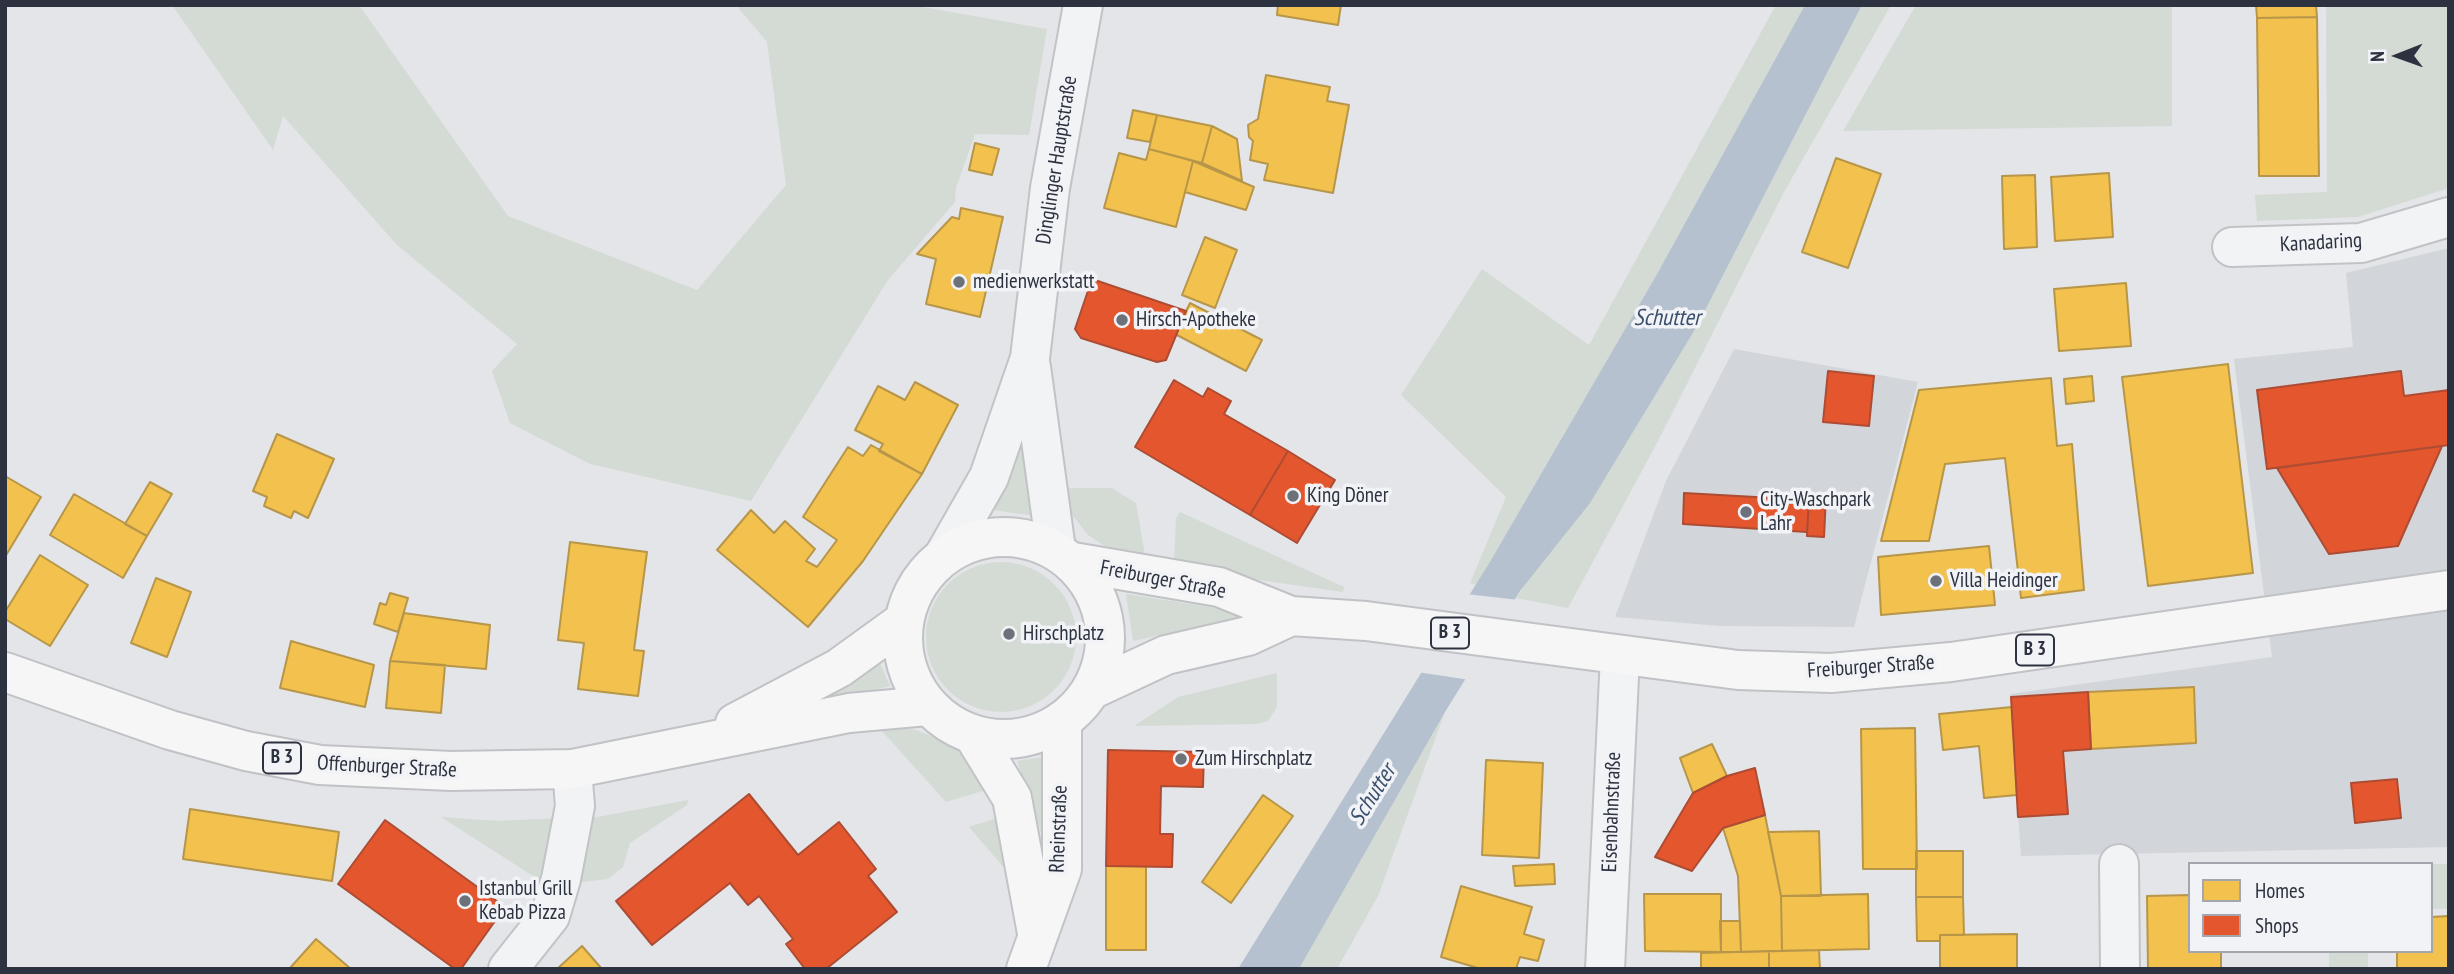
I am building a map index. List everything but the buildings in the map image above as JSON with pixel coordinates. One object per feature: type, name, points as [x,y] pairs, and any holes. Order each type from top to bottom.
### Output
[{"type":"main road","name":"B 3","points":[[904,621],[917,583],[945,554],[971,541],[1000,536],[1029,539],[1064,556]]},
{"type":"main road","name":"Freiburger Straße","points":[[1064,556],[1219,587],[1291,616],[1366,621],[1738,670],[1831,673],[1951,662],[2449,590]]},
{"type":"main road","points":[[1064,556],[1094,590],[1105,623],[1104,658],[1091,690]]},
{"type":"main road","name":"Freiburger Straße","points":[[1091,690],[1166,654],[1248,636],[1291,616]]},
{"type":"main road","points":[[904,621],[903,651],[911,680],[927,706]]},
{"type":"main road","name":"Offenburger Straße","points":[[696,744],[839,668],[904,621]]},
{"type":"main road","name":"Offenburger Straße","points":[[5,672],[170,730],[246,751],[320,765],[451,771],[572,769],[849,713],[927,706]]},
{"type":"main road","name":"B 3","points":[[927,706],[949,724],[974,736],[1006,740],[1037,734],[1062,721],[1091,690]]},
{"type":"main road","name":"Rheinstraße","points":[[1032,951],[1062,869],[1062,721]]},
{"type":"main road","name":"Rheinstraße","points":[[974,736],[1012,798],[1032,951]]},
{"type":"street","name":"Dinglinger Hauptstraße","points":[[945,554],[989,477],[1030,358],[1050,188],[1083,5]]},
{"type":"street","name":"Kanadaring","points":[[2232,247],[2361,243],[2449,218]]},
{"type":"street","name":"Dinglinger Hauptstraße","points":[[1030,358],[1064,556]]},
{"type":"street","name":"Eisenbahnstraße","points":[[1605,969],[1620,656]]},
{"type":"street","points":[[508,969],[550,916],[575,806],[572,769]]},
{"type":"street","points":[[2119,864],[2120,969]]},
{"type":"shaded area","points":[[172,5],[359,5],[508,216],[697,290],[786,185],[767,42],[736,5],[912,5],[1047,29],[1029,135],[975,134],[956,188],[955,202],[888,280],[751,501],[590,464],[510,423],[492,371],[517,344],[397,245],[283,116],[273,150]]},
{"type":"shaded area","points":[[1776,5],[1805,5],[1657,274],[1476,585],[1470,583],[1506,497],[1401,395],[1482,269],[1589,345]]},
{"type":"shaded area","points":[[1862,5],[1891,5],[1784,192],[1658,441],[1568,608],[1516,598],[1697,326]]},
{"type":"shaded area","points":[[1916,5],[2172,5],[2172,126],[1843,131]]},
{"type":"shaded area","points":[[2326,5],[2449,5],[2449,188],[2358,217],[2257,221],[2255,195],[2327,192]]},
{"type":"shaded area","points":[[2449,248],[2449,847],[2021,856],[2010,694],[2272,657],[2234,359],[2353,347],[2346,273]]},
{"type":"shaded area","points":[[1734,349],[1918,382],[1854,627],[1720,626],[1615,617],[1666,481]]},
{"type":"shaded area","points":[[1016,435],[1023,436],[1035,516],[993,510]]},
{"type":"shaded area","points":[[1064,488],[1112,488],[1136,503],[1146,561],[1115,553],[1088,535],[1070,512]]},
{"type":"shaded area","points":[[1180,512],[1344,587],[1343,592],[1174,568],[1176,518]]},
{"type":"shaded area","points":[[1001,562],[1030,568],[1054,584],[1070,608],[1076,637],[1070,666],[1054,690],[1030,706],[1001,712],[972,706],[948,690],[932,666],[926,637],[932,608],[948,584],[972,568]]},
{"type":"shaded area","points":[[1126,594],[1254,614],[1133,641]]},
{"type":"shaded area","points":[[878,659],[890,686],[804,707]]},
{"type":"shaded area","points":[[1277,673],[1277,707],[1268,721],[1257,724],[1134,726],[1178,697]]},
{"type":"shaded area","points":[[1445,712],[1378,896],[1337,969],[1299,969]]},
{"type":"shaded area","points":[[899,727],[916,730],[946,742],[971,760],[989,789],[946,802],[881,730]]},
{"type":"shaded area","points":[[1049,756],[1051,834],[1041,833],[1017,761]]},
{"type":"shaded area","points":[[688,800],[687,805],[630,843],[623,867],[608,879],[575,883],[587,819]]},
{"type":"shaded area","points":[[1003,816],[1017,883],[969,827]]},
{"type":"shaded area","points":[[441,817],[498,821],[561,818],[544,883]]},
{"type":"shaded area","points":[[2433,864],[2449,864],[2449,909],[2433,909]]},
{"type":"shaded area","points":[[2329,953],[2368,953],[2368,969],[2329,969]]},
{"type":"water","name":"Schutter","points":[[1805,5],[1862,5],[1697,326],[1590,503],[1520,591],[1445,712],[1299,969],[1238,969],[1491,560],[1657,274]]},
{"type":"pier","points":[[1466,594],[1519,600],[1470,680],[1417,672]]},
{"type":"place","name":"medienwerkstatt","points":[[959,282]]},
{"type":"place","name":"Hirsch-Apotheke","points":[[1122,320]]},
{"type":"place","name":"King Döner","points":[[1293,496]]},
{"type":"place","name":"City-Waschpark Lahr","points":[[1746,512]]},
{"type":"place","name":"Villa Heidinger","points":[[1936,581]]},
{"type":"place","name":"Hirschplatz","points":[[1009,634]]},
{"type":"place","name":"Zum Hirschplatz","points":[[1181,759]]},
{"type":"place","name":"Istanbul Grill Kebab Pizza","points":[[465,901]]}]
